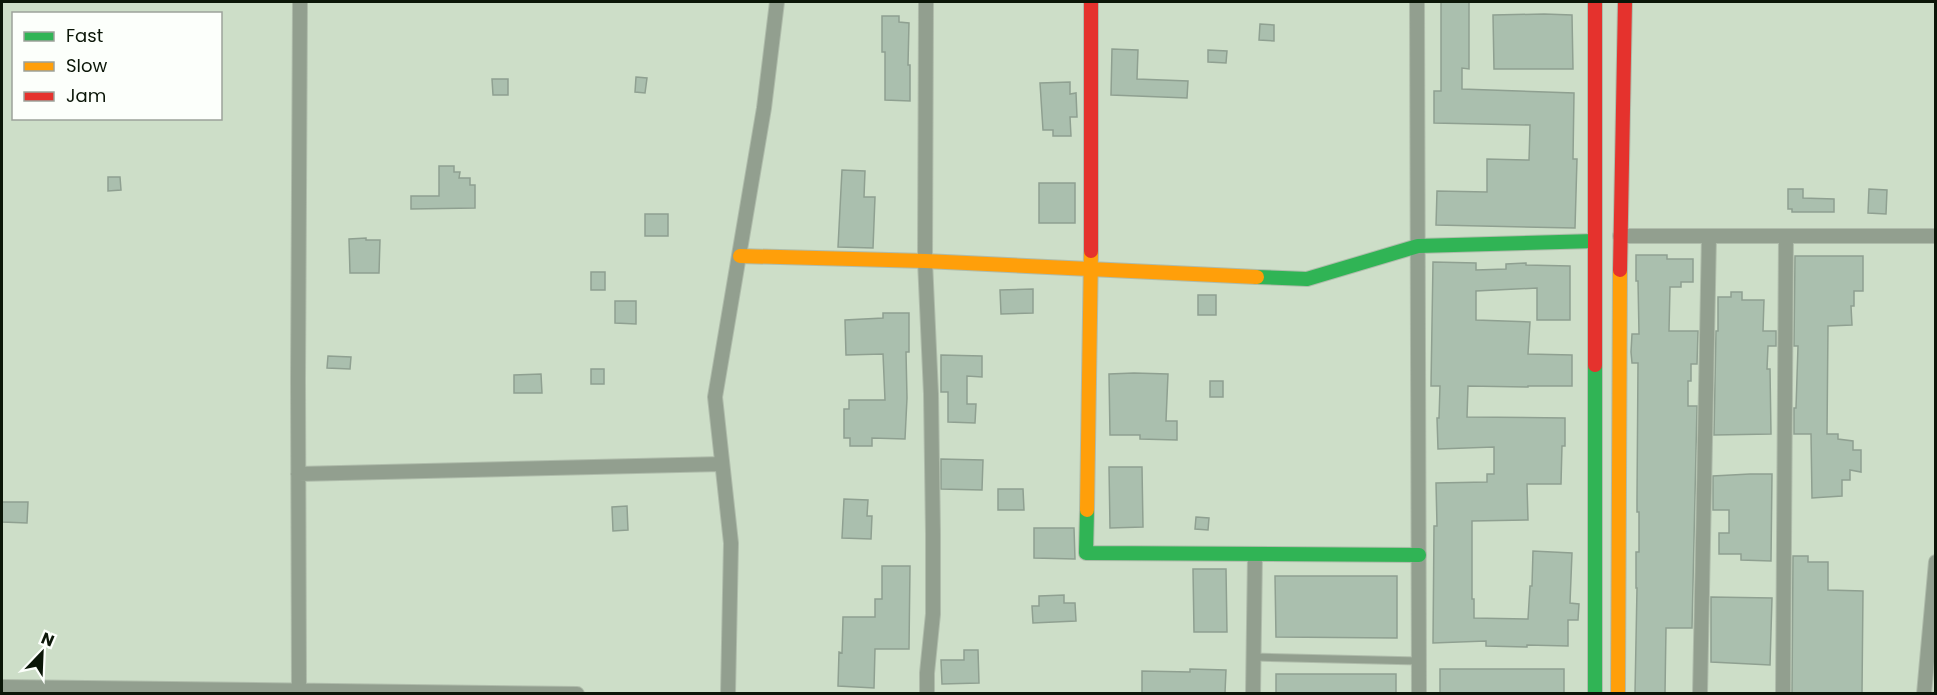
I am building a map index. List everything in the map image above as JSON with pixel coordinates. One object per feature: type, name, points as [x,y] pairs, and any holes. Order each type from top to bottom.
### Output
[{"type":"street","points":[[299,690],[300,2]]},
{"type":"street","points":[[728,693],[731,543],[715,397],[764,108],[777,2]]},
{"type":"street","points":[[926,2],[926,261],[932,394],[933,534],[933,614],[927,693]]},
{"type":"street","points":[[1091,2],[1091,268],[1086,553],[1419,555]]},
{"type":"street","points":[[1418,2],[1419,693]]},
{"type":"street","points":[[1595,2],[1595,693]]},
{"type":"street","points":[[1618,693],[1620,236],[1625,2]]},
{"type":"street","points":[[1620,236],[1935,236]]},
{"type":"street","points":[[1700,693],[1709,236]]},
{"type":"street","points":[[1783,693],[1786,236]]},
{"type":"street","points":[[740,256],[926,261],[1308,279],[1418,246],[1595,241]]},
{"type":"street","points":[[298,474],[722,464]]},
{"type":"street","points":[[1253,693],[1255,554]]},
{"type":"street","points":[[1924,693],[1933,630],[1935,562]]},
{"type":"street","points":[[2,687],[577,693]]},
{"type":"lane","points":[[1254,657],[1419,661]]},
{"type":"building","points":[[1441,2],[1469,2],[1469,69],[1462,68],[1462,89],[1574,93],[1573,159],[1577,159],[1575,228],[1436,225],[1437,191],[1487,192],[1487,159],[1529,160],[1530,125],[1434,123],[1434,91],[1441,91]]},
{"type":"building","points":[[1493,15],[1572,15],[1573,69],[1494,69]]},
{"type":"building","points":[[882,16],[899,16],[899,22],[909,23],[910,101],[885,100]]},
{"type":"building","points":[[1260,24],[1274,25],[1274,41],[1259,40]]},
{"type":"building","points":[[1112,49],[1138,50],[1137,79],[1188,81],[1187,98],[1111,95]]},
{"type":"building","points":[[1208,50],[1227,51],[1226,63],[1208,62]]},
{"type":"building","points":[[636,77],[647,78],[645,93],[635,92]]},
{"type":"building","points":[[492,79],[508,79],[508,95],[493,95]]},
{"type":"building","points":[[1070,82],[1070,94],[1076,93],[1077,117],[1070,117],[1071,136],[1053,136],[1053,130],[1043,130],[1040,83]]},
{"type":"building","points":[[439,166],[454,166],[454,172],[460,172],[459,178],[470,178],[470,185],[475,185],[475,208],[411,209],[411,196],[439,196]]},
{"type":"building","points":[[842,170],[865,171],[864,197],[875,197],[873,248],[838,247]]},
{"type":"building","points":[[108,177],[120,177],[121,190],[108,191]]},
{"type":"building","points":[[1039,183],[1075,183],[1075,223],[1039,223]]},
{"type":"building","points":[[1788,189],[1803,189],[1803,198],[1834,199],[1834,212],[1792,212],[1792,209],[1788,209]]},
{"type":"building","points":[[1869,189],[1887,190],[1886,214],[1868,213]]},
{"type":"building","points":[[645,214],[668,214],[668,236],[645,236]]},
{"type":"building","points":[[366,238],[366,240],[380,240],[379,273],[350,273],[349,239]]},
{"type":"building","points":[[1636,255],[1667,255],[1667,259],[1693,259],[1693,282],[1681,282],[1681,287],[1670,287],[1669,331],[1698,331],[1697,364],[1691,364],[1691,381],[1688,381],[1688,406],[1697,406],[1692,628],[1666,628],[1665,693],[1635,693],[1636,552],[1639,552],[1638,363],[1632,363],[1631,352],[1632,334],[1639,334]]},
{"type":"building","points":[[1795,256],[1863,256],[1863,291],[1854,291],[1854,306],[1851,306],[1852,325],[1828,326],[1827,434],[1838,434],[1838,439],[1853,441],[1853,450],[1861,450],[1861,472],[1850,470],[1850,480],[1842,480],[1842,496],[1812,498],[1811,434],[1794,434],[1798,346],[1794,346]]},
{"type":"building","points":[[1433,262],[1476,263],[1476,270],[1506,269],[1506,264],[1526,263],[1526,265],[1570,266],[1570,320],[1537,320],[1537,288],[1476,291],[1476,320],[1530,322],[1528,354],[1572,355],[1572,386],[1468,386],[1467,417],[1565,418],[1561,484],[1527,484],[1528,520],[1472,521],[1472,599],[1474,599],[1474,618],[1528,619],[1533,551],[1572,553],[1570,603],[1579,604],[1578,620],[1568,620],[1568,646],[1486,646],[1486,641],[1433,643],[1434,526],[1437,526],[1436,483],[1487,482],[1487,474],[1494,474],[1494,447],[1438,449],[1437,418],[1439,418],[1440,386],[1431,386]]},
{"type":"building","points":[[591,272],[605,272],[605,290],[591,290]]},
{"type":"building","points":[[1033,289],[1033,313],[1001,314],[1000,290]]},
{"type":"building","points":[[1731,292],[1742,292],[1742,300],[1764,300],[1763,331],[1776,331],[1776,346],[1768,346],[1771,434],[1714,435],[1718,297],[1731,297]]},
{"type":"building","points":[[1198,295],[1216,295],[1216,315],[1198,315]]},
{"type":"building","points":[[615,301],[636,301],[636,324],[615,323]]},
{"type":"building","points":[[883,313],[909,313],[905,439],[872,438],[872,446],[850,446],[850,438],[844,438],[844,409],[849,409],[849,400],[885,400],[883,354],[846,355],[845,320],[883,318]]},
{"type":"building","points":[[941,355],[982,356],[982,377],[967,376],[967,404],[976,404],[975,423],[948,422],[948,392],[941,392]]},
{"type":"building","points":[[328,356],[351,357],[350,369],[327,368]]},
{"type":"building","points":[[591,369],[604,369],[604,384],[591,384]]},
{"type":"building","points":[[541,374],[542,393],[514,393],[514,375]]},
{"type":"building","points":[[1109,374],[1168,374],[1166,421],[1177,421],[1177,440],[1140,439],[1140,435],[1110,435]]},
{"type":"building","points":[[1210,381],[1223,381],[1223,397],[1210,397]]},
{"type":"building","points":[[941,459],[983,460],[982,490],[941,489]]},
{"type":"building","points":[[1109,467],[1142,467],[1143,527],[1110,528]]},
{"type":"building","points":[[1772,474],[1771,561],[1741,560],[1741,554],[1719,554],[1719,533],[1729,533],[1729,510],[1713,510],[1713,476]]},
{"type":"building","points":[[998,489],[1023,489],[1024,510],[998,510]]},
{"type":"building","points":[[844,499],[868,500],[867,516],[872,516],[871,539],[842,538]]},
{"type":"building","points":[[2,502],[28,502],[27,523],[2,522]]},
{"type":"building","points":[[627,506],[628,530],[613,531],[612,507]]},
{"type":"building","points":[[1196,517],[1209,518],[1208,530],[1195,529]]},
{"type":"building","points":[[1034,528],[1074,528],[1075,559],[1034,558]]},
{"type":"building","points":[[1793,556],[1808,556],[1808,562],[1828,562],[1828,590],[1863,591],[1862,693],[1792,693]]},
{"type":"building","points":[[882,566],[910,566],[909,649],[875,649],[874,688],[838,686],[843,617],[875,617],[875,599],[882,599]]},
{"type":"building","points":[[1193,569],[1226,569],[1227,632],[1194,632]]},
{"type":"building","points":[[1275,576],[1397,576],[1397,638],[1276,637]]},
{"type":"building","points":[[1064,595],[1064,603],[1075,603],[1076,621],[1033,623],[1032,606],[1039,606],[1039,596]]},
{"type":"building","points":[[1711,597],[1772,598],[1770,665],[1711,662]]},
{"type":"building","points":[[964,650],[978,650],[979,683],[942,684],[941,660],[964,660]]},
{"type":"building","points":[[1190,669],[1226,670],[1225,693],[1142,693],[1142,671],[1190,672]]},
{"type":"building","points":[[1440,669],[1564,669],[1564,693],[1440,693]]},
{"type":"building","points":[[1276,674],[1396,674],[1396,693],[1276,693]]},
{"type":"traffic: fast","points":[[1257,277],[1307,279],[1418,246],[1595,241]]},
{"type":"traffic: fast","points":[[1595,365],[1595,694]]},
{"type":"traffic: fast","points":[[1087,510],[1086,553],[1419,555]]},
{"type":"traffic: slow","points":[[1087,510],[1091,251]]},
{"type":"traffic: slow","points":[[740,256],[925,261],[1257,277]]},
{"type":"traffic: slow","points":[[1618,694],[1620,270]]},
{"type":"traffic: jam","points":[[1091,2],[1091,251]]},
{"type":"traffic: jam","points":[[1595,2],[1595,365]]},
{"type":"traffic: jam","points":[[1620,270],[1625,2]]}]
